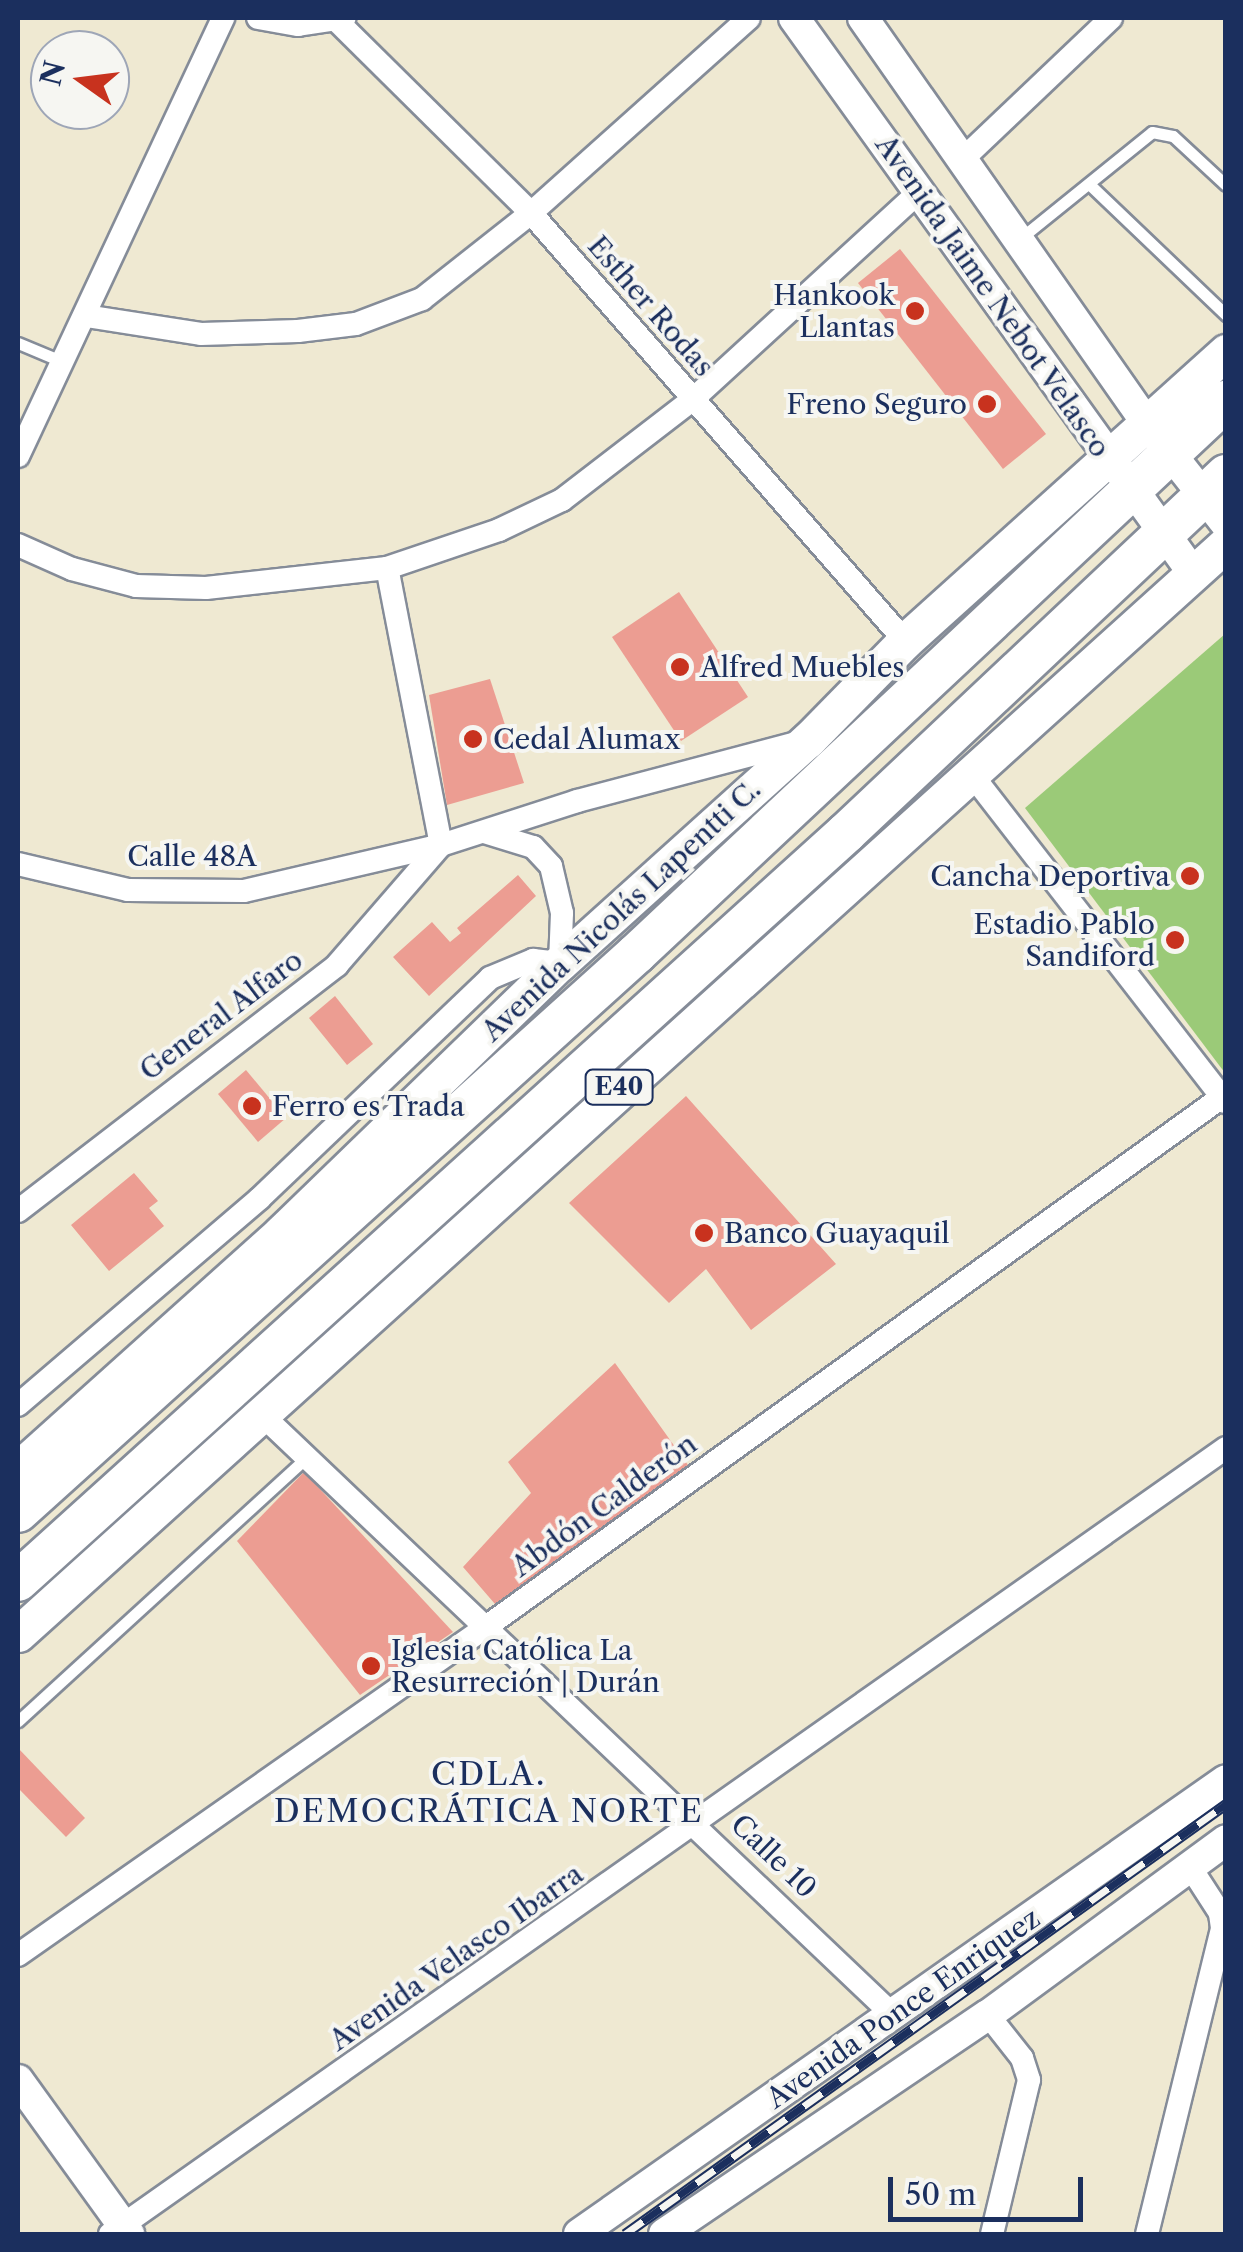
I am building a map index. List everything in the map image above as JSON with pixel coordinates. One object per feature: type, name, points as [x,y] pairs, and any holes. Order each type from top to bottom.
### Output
[{"type":"highway","name":"Avenida Nicolás Lapentti C.","points":[[18,1512],[214,1314],[636,954],[1158,438],[1226,400]]},
{"type":"highway","name":"E40","points":[[18,1581],[846,833],[1163,533],[1218,498]]},
{"type":"main road","name":"Avenida Nicolás Lapentti C.","points":[[1158,438],[1226,352]]},
{"type":"main road","name":"Avenida Nicolás Lapentti C.","points":[[18,1470],[214,1314],[560,963],[808,740],[905,641],[1120,474]]},
{"type":"main road","name":"E40","points":[[18,1634],[968,771],[1226,544]]},
{"type":"street","points":[[18,456],[223,18]]},
{"type":"street","points":[[258,18],[298,25],[341,20]]},
{"type":"street","points":[[86,316],[202,334],[356,324],[422,299],[531,212],[749,18]]},
{"type":"street","name":"Avenida Jaime Nebot Velasco","points":[[794,18],[1193,573]]},
{"type":"street","name":"Avenida Jaime Nebot Velasco","points":[[863,18],[1022,237],[1158,438],[1218,498]]},
{"type":"street","points":[[964,158],[1111,18]]},
{"type":"street","name":"Esther Rodas","points":[[341,20],[531,212],[905,641]]},
{"type":"street","points":[[18,546],[72,570],[136,586],[206,588],[387,568],[562,500],[692,400],[919,192]]},
{"type":"street","points":[[387,568],[441,845]]},
{"type":"street","name":"Calle 48A","points":[[18,864],[128,890],[244,892],[441,845],[577,800],[808,740]]},
{"type":"street","points":[[968,771],[1224,1100]]},
{"type":"street","points":[[18,1404],[260,1198],[490,978],[533,960],[560,963],[562,913],[552,866],[534,847],[484,832]]},
{"type":"street","name":"General Alfaro","points":[[18,1211],[337,965],[441,845]]},
{"type":"street","name":"Abdón Calderón","points":[[18,1955],[486,1627],[1224,1100]]},
{"type":"street","name":"Calle 10","points":[[260,1413],[698,1824],[894,2016]]},
{"type":"street","name":"Avenida Velasco Ibarra","points":[[121,2232],[1226,1448]]},
{"type":"street","name":"Avenida Ponce Enriquez","points":[[578,2234],[1226,1780]]},
{"type":"street","name":"Avenida Ponce Enriquez","points":[[664,2234],[988,2015],[1226,1840]]},
{"type":"street","points":[[1147,2234],[1222,1928],[1220,1913],[1189,1866]]},
{"type":"street","points":[[988,2015],[1022,2058],[1029,2080],[992,2234]]},
{"type":"street","points":[[18,2080],[121,2232]]},
{"type":"lane","points":[[1022,237],[1152,132],[1162,132],[1226,185]]},
{"type":"lane","points":[[1089,184],[1226,316]]},
{"type":"lane","points":[[18,343],[61,361]]},
{"type":"lane","points":[[18,1722],[306,1458]]},
{"type":"green space","name":"Estadio Pablo Sandiford","points":[[1225,634],[1225,1073],[1025,808]]},
{"type":"building","points":[[900,249],[1046,434],[1003,469],[858,283]]},
{"type":"building","name":"Alfred Muebles","points":[[679,592],[748,697],[681,741],[612,637]]},
{"type":"building","name":"Cedal Alumax","points":[[490,679],[524,783],[447,805],[429,695]]},
{"type":"building","points":[[518,875],[536,896],[429,996],[393,957],[432,922],[450,942],[461,933],[457,928]]},
{"type":"building","points":[[335,996],[373,1044],[347,1065],[309,1018]]},
{"type":"building","name":"Ferro es Trada","points":[[246,1070],[286,1118],[258,1142],[218,1094]]},
{"type":"building","name":"Banco Guayaquil","points":[[686,1096],[836,1264],[751,1330],[706,1269],[669,1303],[569,1203]]},
{"type":"building","points":[[134,1173],[158,1201],[149,1208],[164,1226],[109,1271],[71,1225]]},
{"type":"building","points":[[615,1363],[688,1465],[495,1604],[463,1567],[531,1493],[508,1462]]},
{"type":"building","points":[[304,1472],[453,1632],[360,1695],[237,1541]]},
{"type":"building","points":[[18,1748],[85,1818],[66,1837],[18,1788]]},
{"type":"railway","points":[[625,2234],[1226,1804]]},
{"type":"place","name":"Hankook Llantas","points":[[915,311]]},
{"type":"place","name":"Freno Seguro","points":[[987,404]]},
{"type":"place","name":"Alfred Muebles","points":[[680,667]]},
{"type":"place","name":"Cedal Alumax","points":[[473,739]]},
{"type":"place","name":"Cancha Deportiva","points":[[1190,876]]},
{"type":"place","name":"Estadio Pablo Sandiford","points":[[1175,940]]},
{"type":"place","name":"Ferro es Trada","points":[[252,1106]]},
{"type":"place","name":"Banco Guayaquil","points":[[704,1233]]},
{"type":"place","name":"Iglesia Católica La Resurreción | Durán","points":[[371,1666]]},
{"type":"district","name":"CDLA. DEMOCRÁTICA NORTE","points":[[489,1794]]}]
